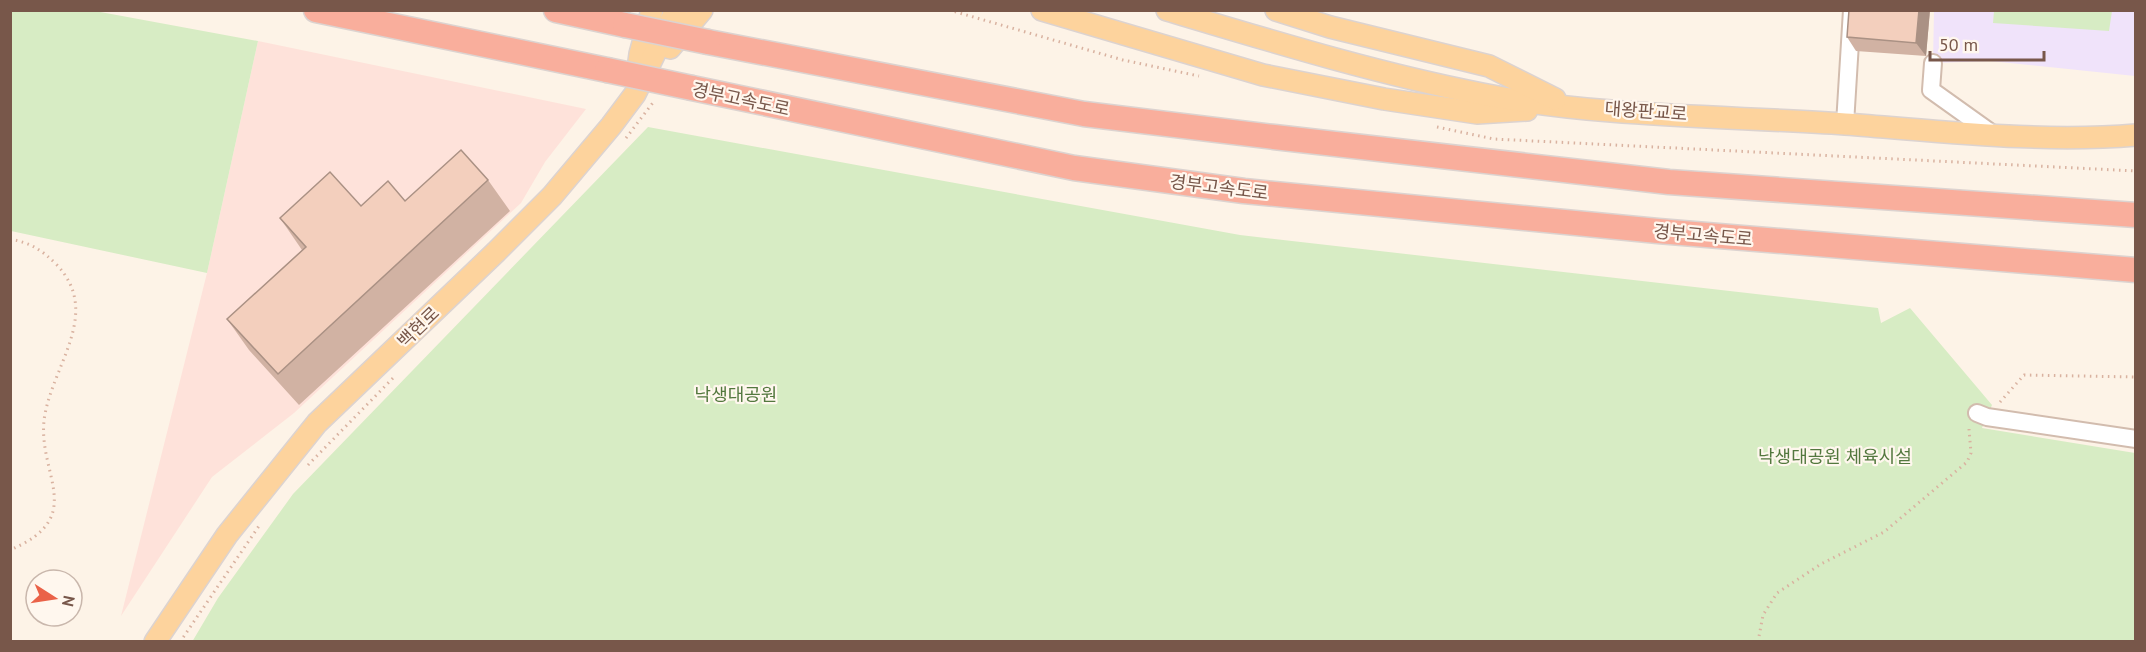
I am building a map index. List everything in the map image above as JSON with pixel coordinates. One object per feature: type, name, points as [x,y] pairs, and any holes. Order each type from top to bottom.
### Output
[{"type":"highway","name":"경부고속도로","points":[[316,10],[1074,168],[1244,191],[1658,231],[2136,270]]},
{"type":"highway","points":[[556,10],[708,42],[1084,114],[1669,182],[2136,215]]},
{"type":"main road","points":[[635,94],[640,54],[652,10]]},
{"type":"main road","name":"백현로","points":[[154,642],[227,535],[317,423],[552,196],[635,94],[676,10]]},
{"type":"main road","points":[[635,94],[702,10]]},
{"type":"main road","points":[[1042,10],[1263,75],[1384,99],[1478,113],[1572,107]]},
{"type":"main road","name":"대왕판교로","points":[[1167,10],[1310,52],[1438,84],[1483,94],[1572,107],[1994,135],[2136,135]]},
{"type":"main road","points":[[1276,10],[1330,27],[1489,66],[1572,107]]},
{"type":"street","points":[[1845,124],[1852,10]]},
{"type":"street","points":[[1933,63],[1931,90],[1994,135]]},
{"type":"street","points":[[1982,415],[2136,439]]},
{"type":"path","points":[[10,240],[29,243],[45,253],[73,285],[77,308],[45,413],[45,451],[55,485],[52,513],[42,532],[10,550]]},
{"type":"path","points":[[1982,415],[2024,375],[2136,377]]},
{"type":"path","points":[[1758,642],[1763,615],[1777,593],[1821,564],[1884,532],[1967,462],[1971,453],[1969,429]]},
{"type":"shaded area","points":[[1934,11],[2135,11],[2135,76],[1990,61],[1933,63]]},
{"type":"shaded area","points":[[258,41],[586,109],[545,162],[521,203],[294,413],[212,477],[121,616],[207,273]]},
{"type":"green space","points":[[1994,10],[2112,11],[2109,31],[1993,23]]},
{"type":"green space","points":[[10,11],[95,11],[258,41],[207,273],[11,231]]},
{"type":"green space","name":"낙생대공원","points":[[648,127],[1240,235],[1878,308],[1881,323],[1910,308],[1992,405],[1982,428],[2135,453],[2135,641],[192,642],[218,598],[293,494]]},
{"type":"building","points":[[1849,10],[1919,10],[1916,43],[1847,37]]},
{"type":"building","points":[[461,150],[488,180],[278,374],[227,319],[306,247],[280,218],[330,172],[361,206],[388,181],[405,201]]},
{"type":"park label","name":"낙생대공원 체육시설","points":[[1835,456]]}]
